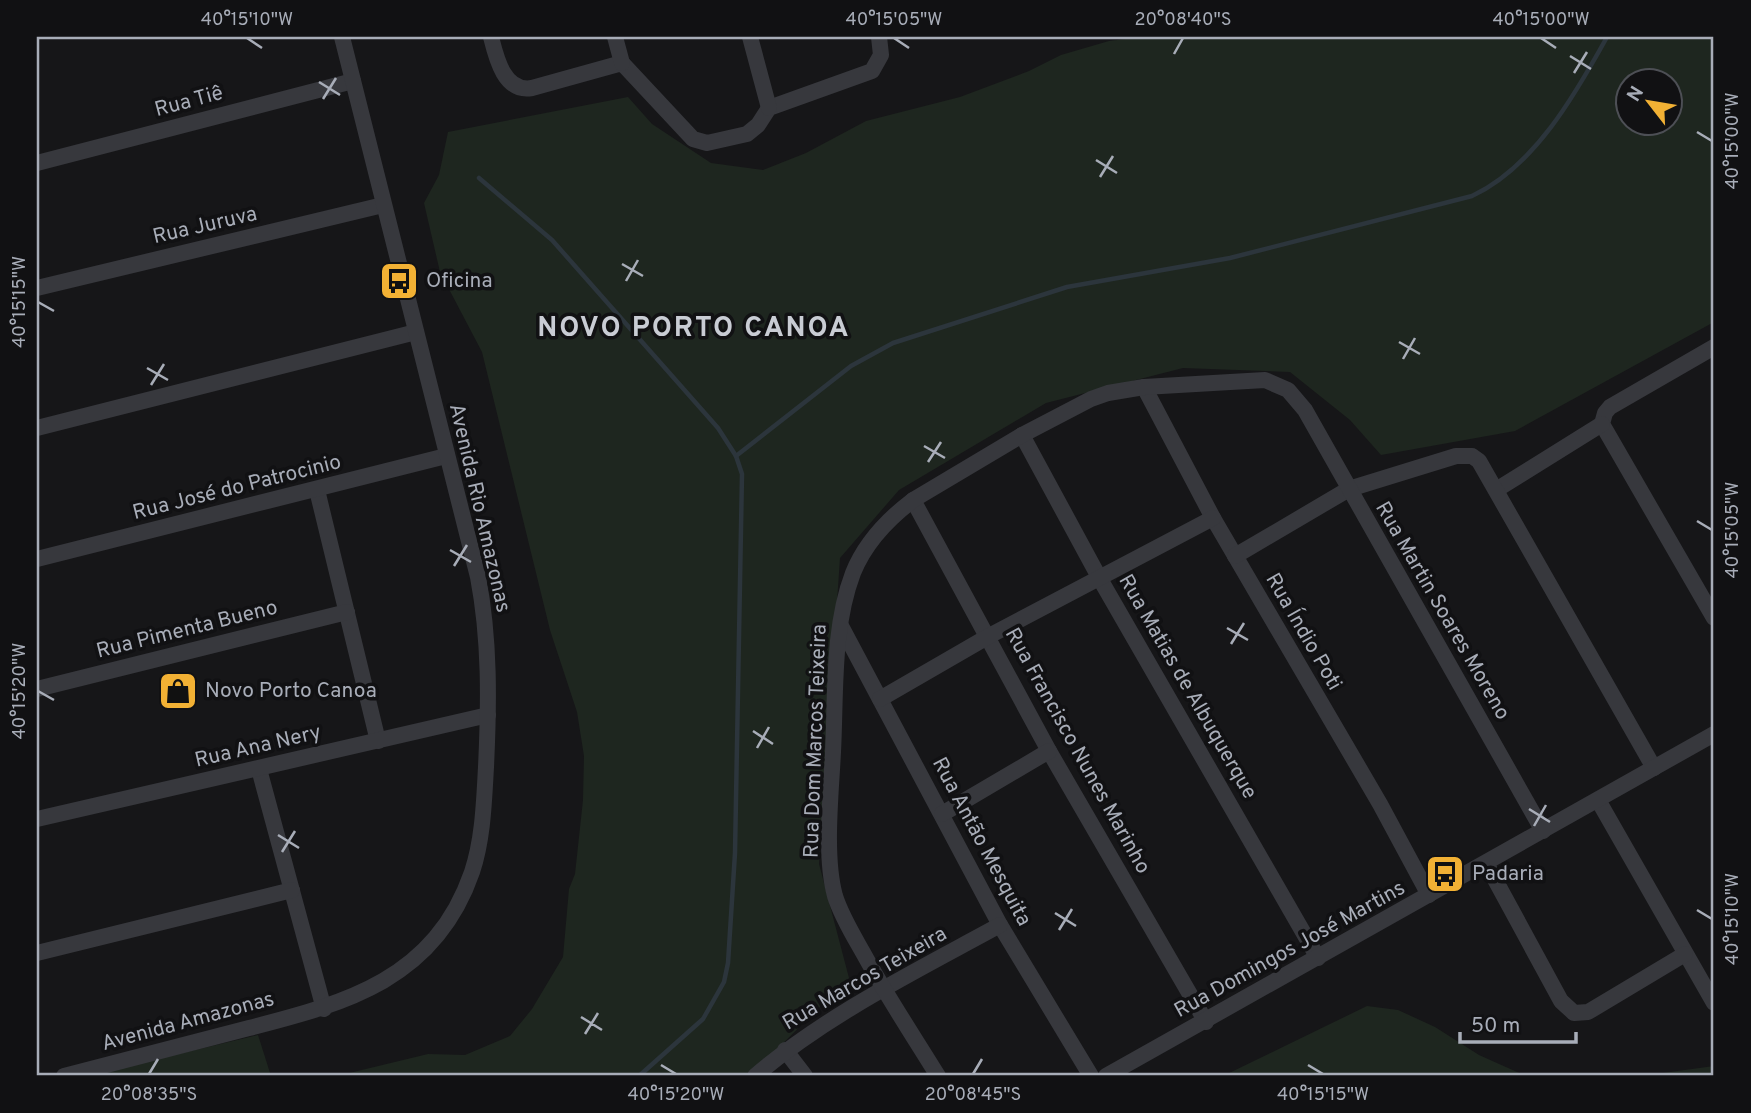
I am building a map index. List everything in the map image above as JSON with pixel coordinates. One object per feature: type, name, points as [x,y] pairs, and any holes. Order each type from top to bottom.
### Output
[{"type":"street","name":"Avenida Rio Amazonas","points":[[324,1009],[368,991],[394,976],[433,940],[461,898],[472,872],[479,843],[488,715],[484,610],[478,577],[342,37]]},
{"type":"street","points":[[491,37],[498,62],[509,81],[520,89],[622,63]]},
{"type":"street","points":[[615,37],[622,63],[686,132],[699,142],[707,143],[747,134],[758,125],[769,108],[872,71],[879,60],[879,37]]},
{"type":"street","points":[[750,37],[769,108]]},
{"type":"street","name":"Rua Tiê","points":[[37,163],[353,81]]},
{"type":"street","name":"Rua Juruva","points":[[37,288],[383,205]]},
{"type":"street","points":[[37,428],[416,332]]},
{"type":"street","points":[[1496,490],[1602,424],[1610,407],[1714,348]]},
{"type":"street","name":"Rua Dom Marcos Teixeira","points":[[938,1076],[883,989],[840,910],[834,892],[830,859],[831,793],[840,624],[854,572],[865,551],[881,528],[913,500],[1022,435],[1108,393],[1144,387],[1265,380],[1288,390],[1305,410]]},
{"type":"street","name":"Rua Índio Poti","points":[[1144,387],[1213,518],[1380,804],[1429,895]]},
{"type":"street","name":"Rua Martin Soares Moreno","points":[[1305,410],[1543,831]]},
{"type":"street","points":[[1602,424],[1714,618]]},
{"type":"street","name":"Rua Matias de Albuquerque","points":[[1022,435],[1100,579],[1318,958]]},
{"type":"street","name":"Rua José do Patrocinio","points":[[37,559],[446,456]]},
{"type":"street","points":[[1235,556],[1349,489],[1456,456],[1472,456],[1479,461],[1496,490],[1654,768]]},
{"type":"street","points":[[317,490],[378,741]]},
{"type":"street","name":"Rua Francisco Nunes Marinho","points":[[913,500],[1049,751],[1206,1022]]},
{"type":"street","points":[[880,699],[989,636],[1213,518]]},
{"type":"street","name":"Rua Pimenta Bueno","points":[[37,690],[347,612]]},
{"type":"street","name":"Rua Antão Mesquita","points":[[840,624],[1000,925],[1091,1076]]},
{"type":"street","name":"Rua Ana Nery","points":[[37,819],[488,715]]},
{"type":"street","name":"Rua Domingos José Martins","points":[[1106,1076],[1714,736]]},
{"type":"street","points":[[942,814],[1049,751]]},
{"type":"street","points":[[259,769],[324,1009]]},
{"type":"street","points":[[1598,800],[1714,1003]]},
{"type":"street","points":[[1486,863],[1561,1001],[1574,1013],[1588,1012],[1685,954]]},
{"type":"street","points":[[37,953],[292,890]]},
{"type":"street","name":"Rua Marcos Teixeira","points":[[755,1076],[785,1050],[883,989],[1000,925]]},
{"type":"street","name":"Avenida Amazonas","points":[[64,1076],[324,1009]]},
{"type":"street","points":[[785,1050],[806,1076]]},
{"type":"shaded area","points":[[1140,37],[1714,37],[1714,322],[1515,431],[1381,455],[1350,420],[1290,372],[1183,368],[1046,403],[899,490],[840,558],[819,864],[849,978],[750,1076],[337,1076],[428,1054],[465,1055],[510,1036],[532,1009],[563,957],[569,889],[575,874],[583,800],[584,756],[577,712],[550,630],[482,352],[440,272],[424,203],[439,175],[448,132],[628,97],[652,124],[711,163],[763,170],[806,153],[866,121],[960,97],[1029,71],[1061,55],[1109,41]]},
{"type":"shaded area","points":[[1367,1006],[1398,1010],[1435,1027],[1479,1055],[1526,1076],[1223,1076]]},
{"type":"shaded area","points":[[258,1035],[271,1076],[86,1076]]},
{"type":"shaded area","points":[[1714,1066],[1714,1076],[1641,1076]]},
{"type":"waterway","points":[[736,456],[851,366],[893,343],[1067,287],[1230,258],[1472,196],[1515,167],[1534,148],[1567,105],[1607,37]]},
{"type":"waterway","points":[[479,178],[552,240],[718,428],[736,456],[742,474],[735,853],[728,963],[724,982],[703,1019],[639,1076]]},
{"type":"place","name":"Oficina","points":[[399,281]]},
{"type":"place","name":"Novo Porto Canoa","points":[[178,691]]},
{"type":"place","name":"Padaria","points":[[1445,874]]},
{"type":"district","name":"NOVO PORTO CANOA","points":[[694,329]]}]
